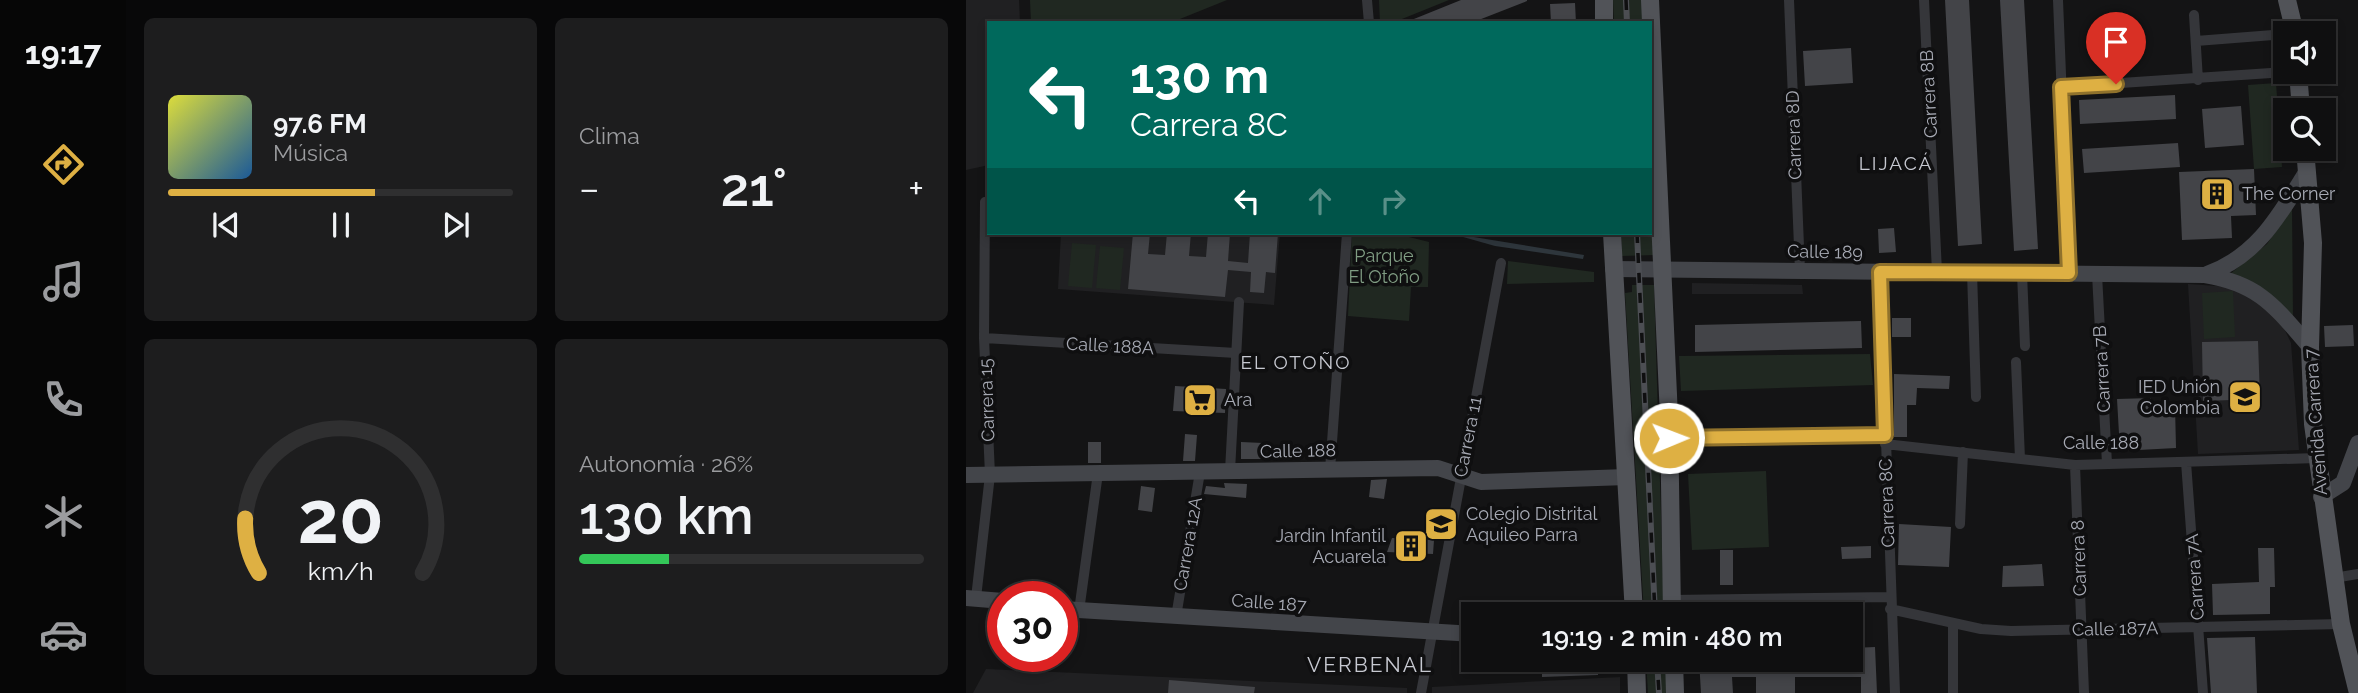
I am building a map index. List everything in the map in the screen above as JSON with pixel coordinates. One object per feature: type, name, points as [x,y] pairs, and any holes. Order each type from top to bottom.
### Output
[{"type":"main road","points":[[1604,0],[1604,21]]},
{"type":"main road","points":[[1650,0],[1651,21]]},
{"type":"main road","points":[[2287,0],[2291,21]]},
{"type":"main road","points":[[1652,41],[1663,269],[1672,602]]},
{"type":"main road","name":"Avenida Carrera 7","points":[[2306,161],[2313,243],[2310,347],[2317,458],[2342,624],[2358,693]]},
{"type":"main road","points":[[1612,235],[1633,602]]},
{"type":"main road","points":[[1636,672],[1637,693]]},
{"type":"main road","points":[[1674,672],[1675,693]]},
{"type":"street","points":[[1367,0],[1368,21]]},
{"type":"street","name":"Carrera 8D","points":[[1789,0],[1800,271]]},
{"type":"street","name":"Carrera 8B","points":[[1924,0],[1937,272]]},
{"type":"street","points":[[2058,0],[2069,273]]},
{"type":"street","points":[[2194,15],[2198,80]]},
{"type":"street","points":[[2196,41],[2273,35]]},
{"type":"street","points":[[2061,87],[2273,73]]},
{"type":"street","name":"Calle 189","points":[[2205,275],[2234,262],[2259,243],[2307,171]]},
{"type":"street","name":"Carrera 15","points":[[971,598],[990,475],[984,338],[985,202]]},
{"type":"street","points":[[1330,470],[1347,235]]},
{"type":"street","name":"Carrera 11","points":[[1421,693],[1430,632],[1501,264]]},
{"type":"street","name":"Calle 189","points":[[1613,269],[2205,275],[2235,282],[2263,296],[2310,347]]},
{"type":"street","name":"Carrera 8C","points":[[1880,272],[1895,693]]},
{"type":"street","points":[[1972,272],[1976,397]]},
{"type":"street","points":[[2022,273],[2025,346]]},
{"type":"street","name":"Carrera 7B","points":[[2097,274],[2107,464]]},
{"type":"street","points":[[1230,471],[1239,303]]},
{"type":"street","name":"Calle 188A","points":[[984,338],[1236,353]]},
{"type":"street","points":[[2016,362],[2020,459]]},
{"type":"street","name":"Calle 188","points":[[1669,438],[1885,439],[1963,452],[2075,465],[2317,458]]},
{"type":"street","points":[[2321,497],[2343,483],[2358,443]]},
{"type":"street","points":[[1960,524],[1963,452]]},
{"type":"street","name":"Carrera 7A","points":[[2186,462],[2203,693]]},
{"type":"street","name":"Carrera 8","points":[[2075,465],[2084,693]]},
{"type":"street","name":"Calle 188","points":[[966,475],[1438,468],[1494,482],[1628,477]]},
{"type":"street","name":"Carrera 12A","points":[[1176,617],[1200,472]]},
{"type":"street","points":[[1079,611],[1098,474]]},
{"type":"street","points":[[2334,578],[2358,574]]},
{"type":"street","name":"Calle 187A","points":[[1863,603],[1890,603],[1953,623],[2011,631],[2342,624]]},
{"type":"street","name":"Calle 187","points":[[1079,611],[1461,633]]},
{"type":"street","points":[[1952,693],[1953,623]]},
{"type":"shaded area","points":[[966,0],[1019,0],[1020,21],[987,21],[987,165],[966,170]]},
{"type":"shaded area","points":[[1061,235],[1280,235],[1274,305],[1058,289]]},
{"type":"shaded area","points":[[1456,235],[1584,255],[1583,259],[1495,246]]},
{"type":"shaded area","points":[[1692,283],[1802,285],[1803,294],[1692,294]]},
{"type":"shaded area","name":"IED Unión Colombia","points":[[2188,284],[2232,287],[2252,296],[2281,322],[2291,343],[2299,450],[2198,454]]},
{"type":"shaded area","points":[[986,669],[987,672],[1052,672],[1407,688],[1407,693],[973,693]]},
{"type":"shaded area","points":[[1620,677],[1620,693],[1432,693],[1432,687]]},
{"type":"green space","points":[[1030,0],[1227,0],[1175,21],[1031,21]]},
{"type":"green space","points":[[1379,0],[1449,0],[1397,21],[1380,21]]},
{"type":"green space","points":[[1613,0],[1643,0],[1644,21],[1614,21]]},
{"type":"green space","points":[[2276,84],[2277,98],[2273,98],[2273,161],[2282,161],[2282,167],[2254,169],[2248,85]]},
{"type":"green space","points":[[1652,194],[1655,255],[1622,256],[1621,235],[1652,235]]},
{"type":"green space","points":[[2292,207],[2293,319],[2262,288],[2230,274],[2267,244]]},
{"type":"green space","name":"Parque El Otoño","points":[[1352,235],[1401,235],[1429,242],[1428,287],[1411,287],[1409,321],[1348,316]]},
{"type":"green space","points":[[1072,243],[1096,245],[1092,288],[1068,286]]},
{"type":"green space","points":[[1100,246],[1124,248],[1120,290],[1096,288]]},
{"type":"green space","points":[[1508,261],[1594,272],[1594,282],[1507,284]]},
{"type":"green space","points":[[1632,285],[1654,285],[1664,602],[1643,602],[1625,293],[1632,292]]},
{"type":"green space","points":[[2233,291],[2235,337],[2204,339],[2202,293]]},
{"type":"green space","points":[[1870,354],[1873,385],[1681,391],[1679,356]]},
{"type":"green space","points":[[1766,471],[1769,547],[1692,550],[1688,474]]},
{"type":"green space","points":[[1647,672],[1667,672],[1668,693],[1648,693]]},
{"type":"building","points":[[1461,0],[1527,0],[1476,21],[1409,21]]},
{"type":"building","points":[[1945,0],[1969,0],[1982,244],[1958,246]]},
{"type":"building","points":[[2000,0],[2024,0],[2038,249],[2014,251]]},
{"type":"building","points":[[1575,3],[1576,21],[1551,21],[1550,4]]},
{"type":"building","points":[[1851,48],[1853,83],[1805,86],[1803,51]]},
{"type":"building","points":[[2175,95],[2176,119],[2080,124],[2079,100]]},
{"type":"building","points":[[2241,106],[2244,145],[2205,148],[2202,109]]},
{"type":"building","points":[[2178,143],[2180,167],[2084,173],[2082,149]]},
{"type":"building","name":"The Corner","points":[[2254,169],[2256,215],[2231,216],[2232,238],[2182,240],[2179,172]]},
{"type":"building","points":[[1894,228],[1896,252],[1879,253],[1878,229]]},
{"type":"building","points":[[1133,235],[1150,235],[1148,254],[1165,255],[1167,235],[1191,235],[1189,256],[1206,257],[1208,235],[1230,235],[1228,261],[1248,263],[1250,235],[1278,235],[1275,273],[1266,272],[1264,293],[1250,292],[1251,272],[1228,270],[1225,297],[1128,289]]},
{"type":"building","points":[[1892,318],[1911,318],[1911,337],[1892,337]]},
{"type":"building","points":[[1861,321],[1862,348],[1695,352],[1695,325]]},
{"type":"building","points":[[2353,325],[2354,346],[2325,347],[2324,326]]},
{"type":"building","points":[[2258,341],[2260,399],[2203,401],[2202,342]]},
{"type":"building","points":[[1894,374],[1950,376],[1949,389],[1917,388],[1916,405],[1907,405],[1907,437],[1894,437]]},
{"type":"building","name":"Ara","points":[[1175,386],[1226,389],[1225,413],[1173,411]]},
{"type":"building","points":[[2151,398],[2151,407],[2175,406],[2176,448],[2120,451],[2117,399]]},
{"type":"building","points":[[1185,434],[1197,435],[1195,461],[1183,461]]},
{"type":"building","points":[[1088,442],[1101,442],[1101,463],[1088,463]]},
{"type":"building","points":[[1241,442],[1263,443],[1262,459],[1241,459]]},
{"type":"building","points":[[1387,479],[1384,499],[1369,497],[1371,480]]},
{"type":"building","points":[[1224,483],[1247,484],[1246,498],[1204,494],[1206,486],[1225,488]]},
{"type":"building","points":[[1141,486],[1155,488],[1152,512],[1138,510]]},
{"type":"building","points":[[1899,524],[1951,527],[1949,567],[1898,565]]},
{"type":"building","name":"Jardin Infantil Acuarela","points":[[1392,538],[1434,540],[1433,554],[1387,552]]},
{"type":"building","points":[[1871,546],[1871,558],[1842,559],[1841,547]]},
{"type":"building","points":[[2258,548],[2274,548],[2275,587],[2270,587],[2270,614],[2213,615],[2212,584],[2259,582]]},
{"type":"building","points":[[1720,550],[1733,550],[1733,585],[1720,585]]},
{"type":"building","points":[[2042,564],[2044,586],[2002,587],[2003,566]]},
{"type":"building","points":[[2255,637],[2257,693],[2211,693],[2207,638]]},
{"type":"building","points":[[1875,647],[1877,693],[1861,693],[1861,677],[1795,677],[1795,693],[1756,693],[1756,677],[1732,677],[1733,693],[1701,693],[1700,672],[1863,672],[1863,648]]},
{"type":"building","points":[[1542,672],[1598,672],[1598,675],[1542,677]]},
{"type":"building","points":[[1169,680],[1255,687],[1254,693],[1168,693]]},
{"type":"railway","points":[[1626,0],[1627,21]]},
{"type":"railway","points":[[1637,235],[1654,602]]},
{"type":"railway","points":[[1658,672],[1659,693]]},
{"type":"place","name":"The Corner","points":[[2217,194]]},
{"type":"place","name":"IED Unión Colombia","points":[[2245,397]]},
{"type":"place","name":"Ara","points":[[1200,400]]},
{"type":"place","name":"Colegio Distrital Aquileo Parra","points":[[1441,524]]},
{"type":"place","name":"Jardin Infantil Acuarela","points":[[1411,546]]},
{"type":"district","name":"LIJACÁ","points":[[1896,163]]},
{"type":"district","name":"EL OTOÑO","points":[[1296,362]]},
{"type":"district","name":"VERBENAL","points":[[1370,665]]},
{"type":"route","points":[[1669,438],[1885,435],[1880,272],[2069,273],[2061,87],[2116,84]]}]
